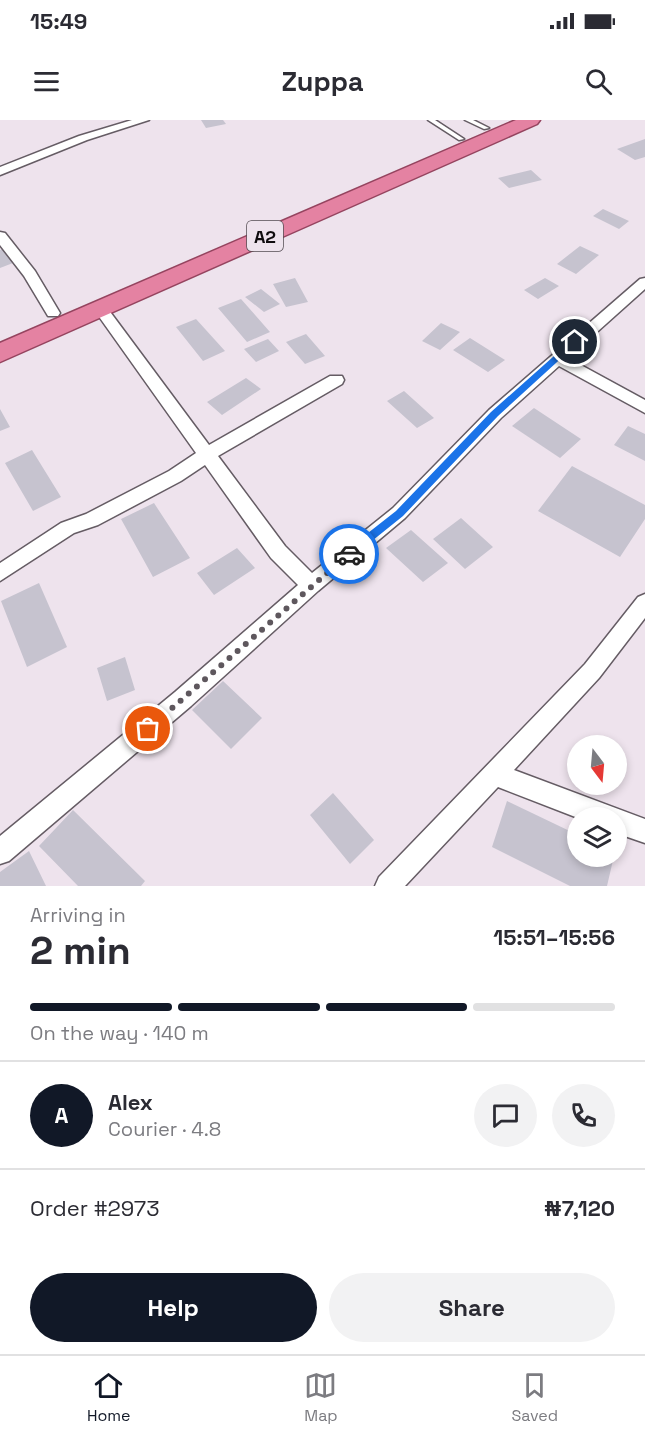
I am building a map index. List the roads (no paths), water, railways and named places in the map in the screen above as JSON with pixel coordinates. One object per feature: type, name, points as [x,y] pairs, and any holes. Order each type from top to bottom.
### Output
[{"type":"highway","name":"A2","points":[[0,353],[531,120]]},
{"type":"highway","name":"A2","points":[[0,336],[480,127]]},
{"type":"street","points":[[0,171],[83,138],[144,120]]},
{"type":"street","points":[[0,236],[30,274],[53,313]]},
{"type":"street","points":[[0,852],[174,707],[311,585],[399,513],[495,414],[645,282]]},
{"type":"street","points":[[100,308],[278,552],[311,585]]},
{"type":"street","points":[[558,359],[645,407]]},
{"type":"street","points":[[0,573],[68,528],[136,498],[175,476],[207,454],[336,380]]},
{"type":"street","points":[[388,886],[592,671],[645,603]]},
{"type":"street","points":[[495,774],[578,807]]},
{"type":"street","points":[[627,825],[645,831]]},
{"type":"lane","points":[[423,120],[480,127]]}]
